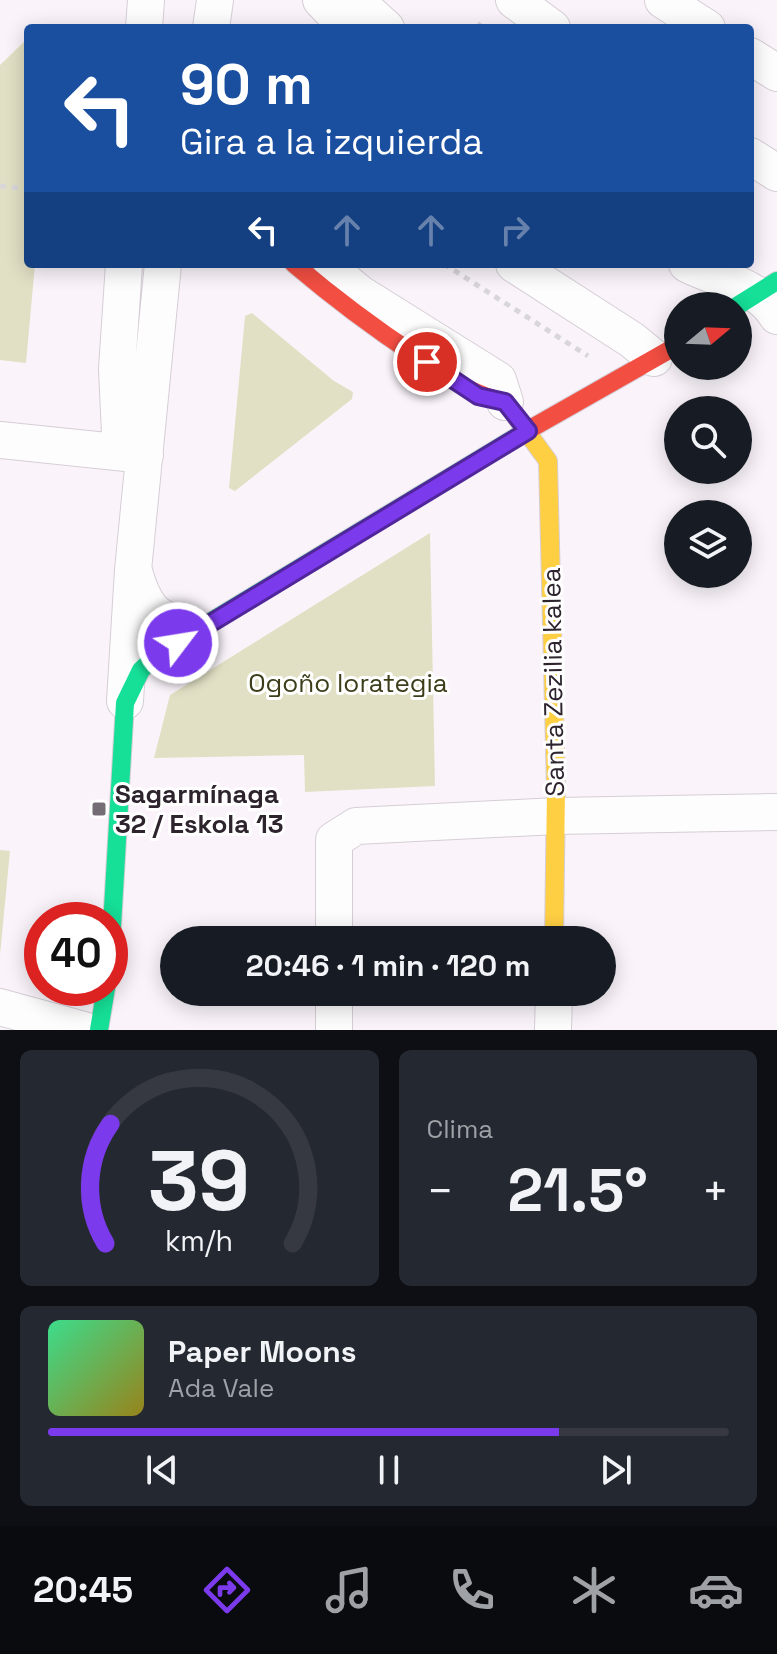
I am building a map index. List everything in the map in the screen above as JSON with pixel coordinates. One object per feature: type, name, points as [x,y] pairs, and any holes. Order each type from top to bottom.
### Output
[{"type":"street","points":[[144,24],[146,0]]},
{"type":"street","points":[[321,0],[344,24]]},
{"type":"street","points":[[355,0],[382,24]]},
{"type":"street","points":[[514,0],[547,24]]},
{"type":"street","points":[[663,0],[701,24]]},
{"type":"street","points":[[482,17],[506,24]]},
{"type":"street","points":[[754,59],[777,73]]},
{"type":"street","points":[[754,159],[777,173]]},
{"type":"street","points":[[754,183],[777,197]]},
{"type":"street","points":[[124,268],[117,369],[120,434],[145,455]]},
{"type":"street","points":[[113,902],[133,570],[163,268]]},
{"type":"street","points":[[299,268],[344,307],[478,396],[505,402]]},
{"type":"street","points":[[335,268],[342,279],[359,293],[498,380],[505,402]]},
{"type":"street","points":[[520,268],[632,340],[664,351]]},
{"type":"street","points":[[706,268],[761,299]]},
{"type":"street","points":[[125,703],[141,670],[159,653],[528,431],[664,353]]},
{"type":"street","name":"Santa Zezilia kalea","points":[[505,402],[548,461],[556,816],[554,926]]},
{"type":"street","points":[[0,440],[145,455]]},
{"type":"street","points":[[133,570],[141,597],[160,617],[198,630]]},
{"type":"street","points":[[334,926],[334,840],[356,826],[556,816],[777,812]]},
{"type":"street","points":[[99,1030],[103,1006]]},
{"type":"street","points":[[334,1006],[334,1030]]},
{"type":"street","points":[[553,1030],[554,1006]]},
{"type":"street","points":[[0,1007],[84,1030]]},
{"type":"path","points":[[0,186],[24,189]]},
{"type":"path","points":[[450,268],[594,360]]},
{"type":"green space","points":[[24,42],[24,268],[35,268],[26,363],[0,360],[0,65]]},
{"type":"green space","points":[[252,313],[334,381],[353,392],[352,399],[235,491],[229,488],[245,316]]},
{"type":"green space","name":"Ogoño lorategia","points":[[430,533],[435,786],[305,792],[304,755],[154,758],[170,695]]},
{"type":"green space","points":[[0,850],[10,851],[0,955]]},
{"type":"traffic: fast","points":[[752,297],[777,281]]},
{"type":"traffic: fast","points":[[113,902],[125,703],[141,670],[159,653],[523,433]]},
{"type":"traffic: fast","points":[[99,1030],[103,1006]]},
{"type":"traffic: slow","points":[[511,410],[548,461],[556,789],[554,926]]},
{"type":"traffic: jam","points":[[299,268],[354,312],[449,378],[469,390],[505,402],[511,410]]},
{"type":"traffic: jam","points":[[523,433],[664,353]]},
{"type":"place","name":"Sagarmínaga 32 / Eskola 13","points":[[99,809]]},
{"type":"route","points":[[178,643],[528,431],[505,402],[478,396],[427,362]]}]
